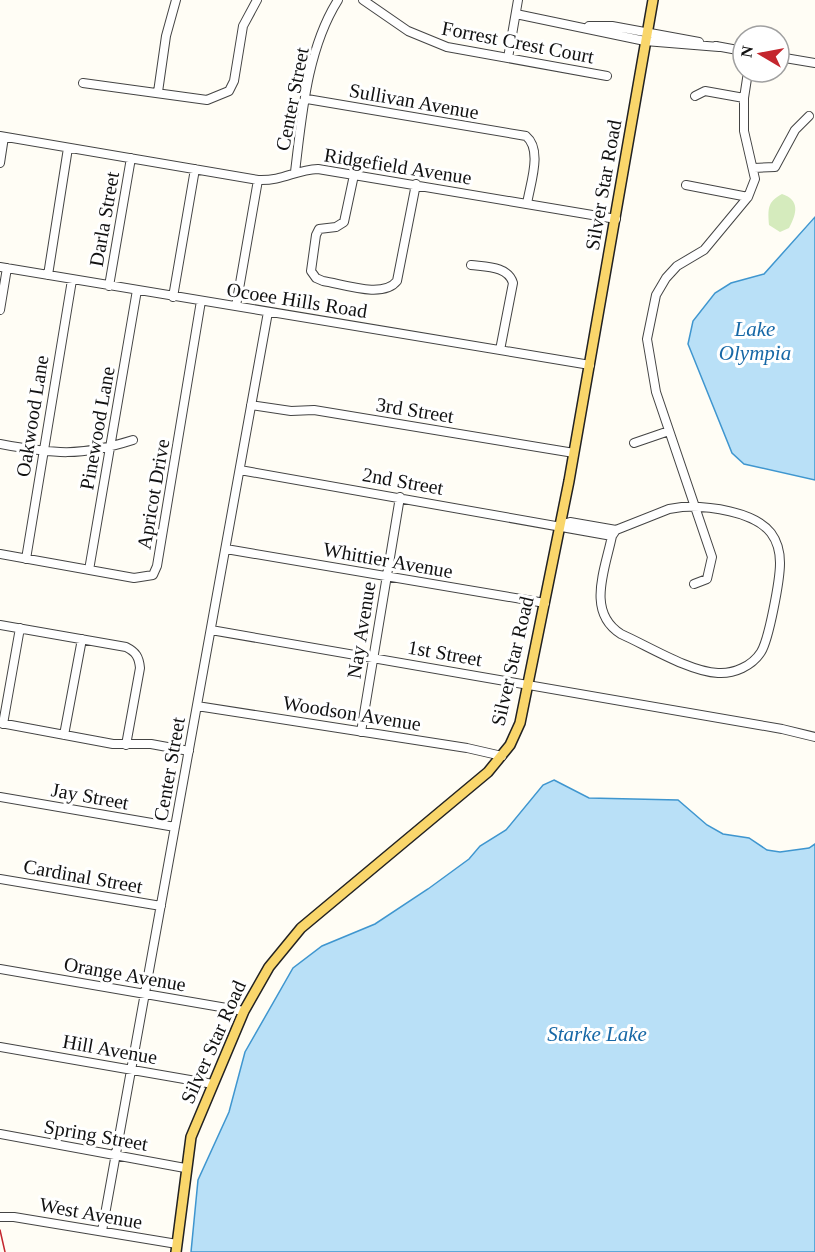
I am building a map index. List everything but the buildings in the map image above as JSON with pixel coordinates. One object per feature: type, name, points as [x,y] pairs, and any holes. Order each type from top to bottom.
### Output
[{"type":"main road","name":"Silver Star Road","points":[[646,37],[648,0]]},
{"type":"main road","name":"Silver Star Road","points":[[176,1248],[191,1137],[244,1011],[268,967],[301,928],[477,782],[502,756],[520,723],[574,453],[653,0]]},
{"type":"street","points":[[158,92],[166,36],[176,0]]},
{"type":"street","points":[[83,83],[207,100],[229,91],[234,81],[243,26],[256,0]]},
{"type":"street","name":"Center Street","points":[[295,172],[320,38],[338,0]]},
{"type":"street","name":"Forrest Crest Court","points":[[363,0],[426,39],[447,47],[607,76]]},
{"type":"street","points":[[508,58],[518,0]]},
{"type":"street","points":[[516,14],[576,26],[612,26],[646,37],[731,49]]},
{"type":"street","points":[[791,59],[815,63]]},
{"type":"street","points":[[694,584],[707,579],[712,558],[656,392],[648,348],[651,314],[656,295],[677,266],[704,250],[720,234],[748,197],[755,179],[744,131],[746,84]]},
{"type":"street","points":[[695,96],[705,91],[744,98]]},
{"type":"street","name":"Sullivan Avenue","points":[[307,99],[526,136],[533,142],[536,150],[527,204]]},
{"type":"street","points":[[754,168],[775,167],[795,130],[809,116]]},
{"type":"street","points":[[0,163],[2,136]]},
{"type":"street","name":"Ridgefield Avenue","points":[[2,136],[258,180],[275,181],[295,172],[318,169],[616,219]]},
{"type":"street","points":[[48,275],[68,148]]},
{"type":"street","name":"Darla Street","points":[[109,286],[131,158]]},
{"type":"street","points":[[173,297],[195,169]]},
{"type":"street","points":[[354,175],[344,222],[336,227],[319,229],[316,235],[310,271],[316,278],[323,281],[381,290],[392,288],[397,281],[416,184]]},
{"type":"street","points":[[236,306],[258,180]]},
{"type":"street","points":[[686,185],[748,197]]},
{"type":"street","points":[[471,265],[504,270],[511,275],[513,283],[500,350]]},
{"type":"street","points":[[0,310],[4,268]]},
{"type":"street","name":"Ocoee Hills Road","points":[[4,268],[590,365]]},
{"type":"street","name":"Oakwood Lane","points":[[26,558],[72,280]]},
{"type":"street","name":"Pinewood Lane","points":[[89,570],[136,290]]},
{"type":"street","name":"Apricot Drive","points":[[0,554],[142,578],[153,575],[157,566],[201,301]]},
{"type":"street","name":"Center Street","points":[[102,1231],[268,312]]},
{"type":"street","name":"3rd Street","points":[[251,405],[291,411],[314,410],[574,453]]},
{"type":"street","points":[[634,443],[669,431]]},
{"type":"street","points":[[0,444],[43,452],[72,454],[111,447],[133,440]]},
{"type":"street","name":"2nd Street","points":[[240,470],[560,525],[569,529],[614,533]]},
{"type":"street","name":"Nay Avenue","points":[[361,732],[400,497]]},
{"type":"street","points":[[696,507],[744,516],[761,523],[772,534],[778,547],[780,564],[767,639],[761,652],[750,664],[735,671],[703,671],[610,627],[603,617],[599,601],[614,533],[669,509],[696,507]]},
{"type":"street","name":"Whittier Avenue","points":[[226,549],[545,603]]},
{"type":"street","points":[[0,625],[126,647],[139,657],[140,668],[126,745]]},
{"type":"street","points":[[20,628],[2,724],[126,745],[151,744],[189,751]]},
{"type":"street","name":"1st Street","points":[[211,630],[529,684],[782,729],[815,737]]},
{"type":"street","points":[[64,735],[82,639]]},
{"type":"street","name":"Woodson Avenue","points":[[197,706],[502,756]]},
{"type":"street","name":"Jay Street","points":[[0,797],[175,827]]},
{"type":"street","name":"Cardinal Street","points":[[0,879],[161,906]]},
{"type":"street","name":"Orange Avenue","points":[[0,969],[244,1011]]},
{"type":"street","name":"Hill Avenue","points":[[0,1047],[213,1084]]},
{"type":"street","name":"Spring Street","points":[[0,1134],[185,1168]]},
{"type":"street","name":"West Avenue","points":[[0,1217],[102,1231],[176,1248]]},
{"type":"green space","points":[[782,194],[792,200],[795,212],[789,228],[780,232],[769,225],[769,210],[771,203]]},
{"type":"water","name":"Lake Olympia","points":[[815,217],[815,480],[744,464],[732,453],[688,344],[693,321],[715,293],[731,283],[764,274]]},
{"type":"water","name":"Starke Lake","points":[[554,780],[589,798],[678,800],[707,825],[723,834],[749,838],[767,850],[780,852],[809,848],[815,844],[815,1252],[191,1252],[198,1180],[229,1112],[245,1052],[293,968],[322,946],[375,924],[428,889],[469,859],[480,846],[506,830],[543,785]]},
{"type":"railway","points":[[0,1230],[5,1252]]}]
